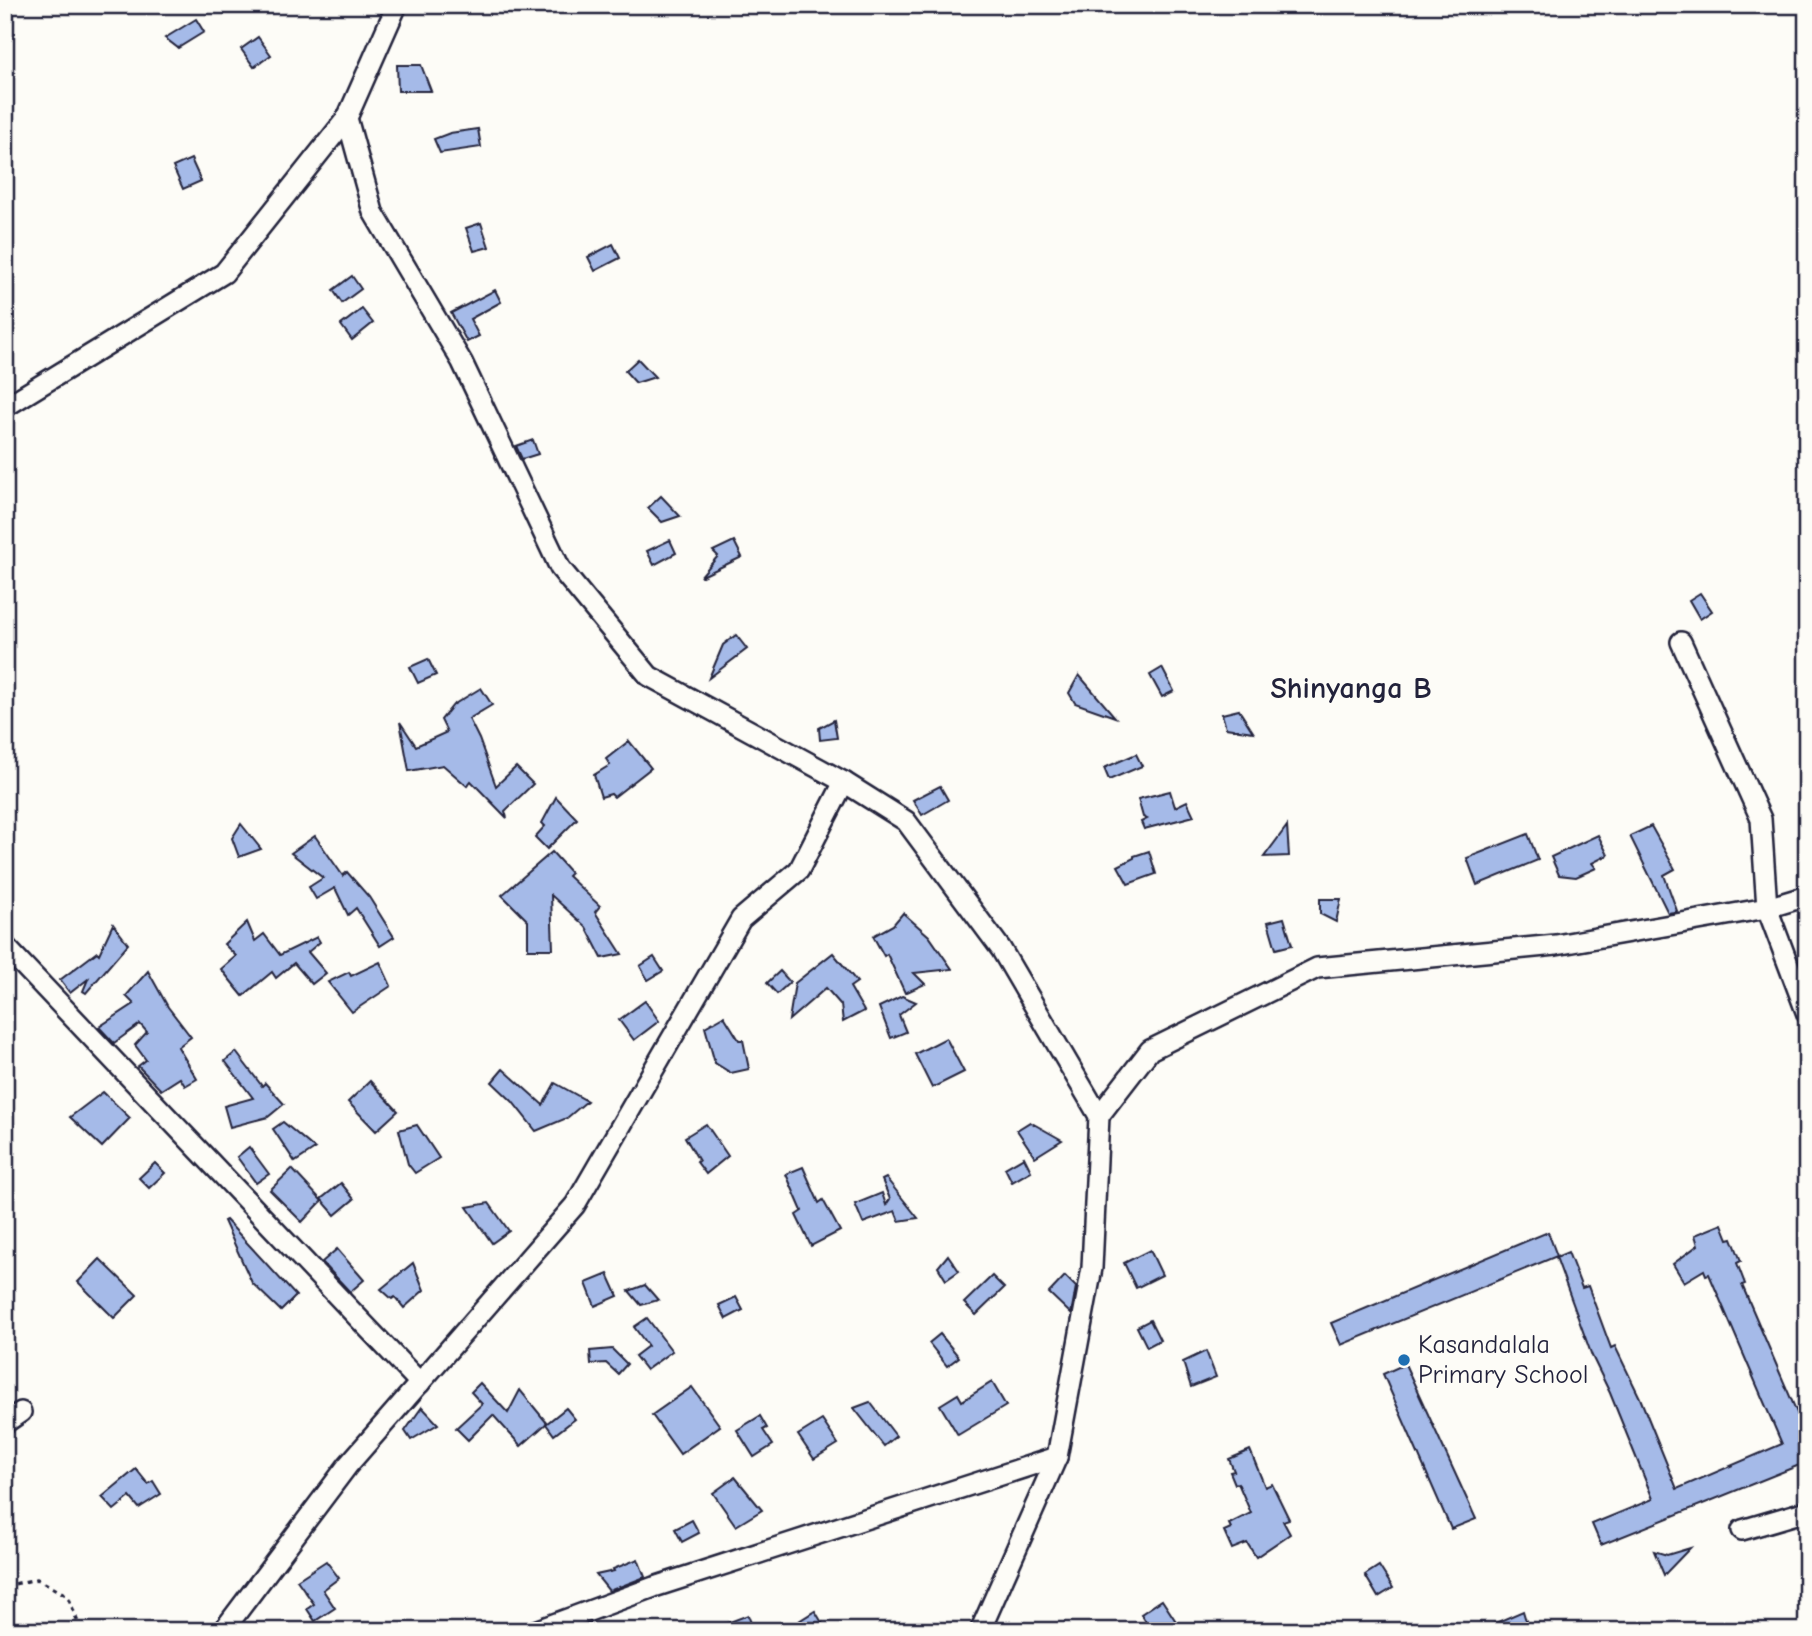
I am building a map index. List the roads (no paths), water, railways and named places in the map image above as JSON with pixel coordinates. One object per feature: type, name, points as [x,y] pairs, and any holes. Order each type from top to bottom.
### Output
[{"type":"street","points":[[5,407],[224,273],[347,118],[397,5]]},
{"type":"street","points":[[347,118],[373,212],[462,362],[560,568],[649,676],[844,782],[906,821],[1001,949],[1098,1116],[1092,1268],[1057,1457],[980,1631]]},
{"type":"street","points":[[1681,642],[1761,819],[1767,908],[1807,1014]]},
{"type":"street","points":[[223,1631],[348,1465],[575,1205],[741,919],[799,870],[844,782]]},
{"type":"street","points":[[1098,1116],[1150,1050],[1318,968],[1556,945],[1767,908],[1807,896]]},
{"type":"street","points":[[5,946],[420,1383]]},
{"type":"street","points":[[535,1631],[654,1587],[1057,1457]]},
{"type":"street","points":[[1742,1530],[1807,1511]]},
{"type":"place","name":"Kasandalala Primary School","points":[[1404,1360]]},
{"type":"district","name":"Shinyanga B","points":[[1351,688]]}]
